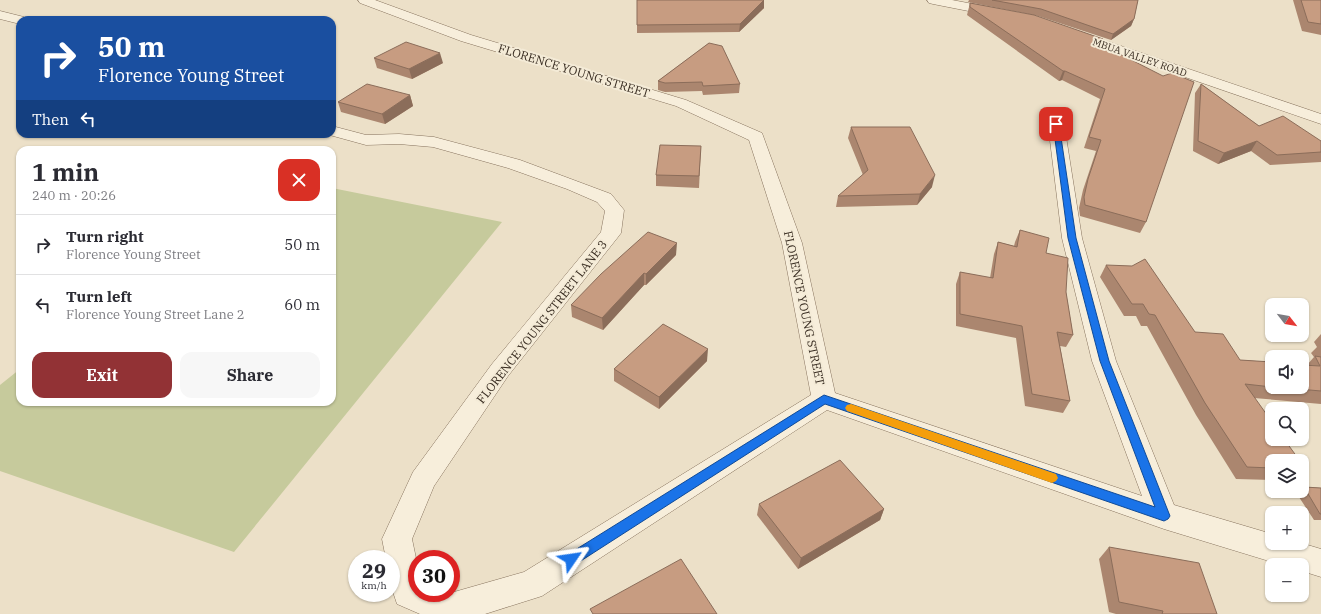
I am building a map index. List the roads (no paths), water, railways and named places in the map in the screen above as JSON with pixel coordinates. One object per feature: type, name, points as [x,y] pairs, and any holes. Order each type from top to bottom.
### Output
[{"type":"street","name":"FLORENCE YOUNG STREET","points":[[364,0],[466,38],[681,103],[756,137],[792,243],[824,399],[1164,516],[1321,563]]},
{"type":"street","points":[[933,0],[1013,16]]},
{"type":"street","points":[[0,15],[16,19]]},
{"type":"street","name":"MBUA VALLEY ROAD","points":[[1062,30],[1321,119]]},
{"type":"street","points":[[1056,124],[1072,238],[1104,361],[1164,516]]},
{"type":"street","name":"FLORENCE YOUNG STREET LANE 3","points":[[336,132],[366,140],[434,142],[514,164],[573,185],[604,198],[615,210],[611,233],[500,370],[423,480],[397,539],[408,593],[447,610],[531,585],[824,399]]}]
